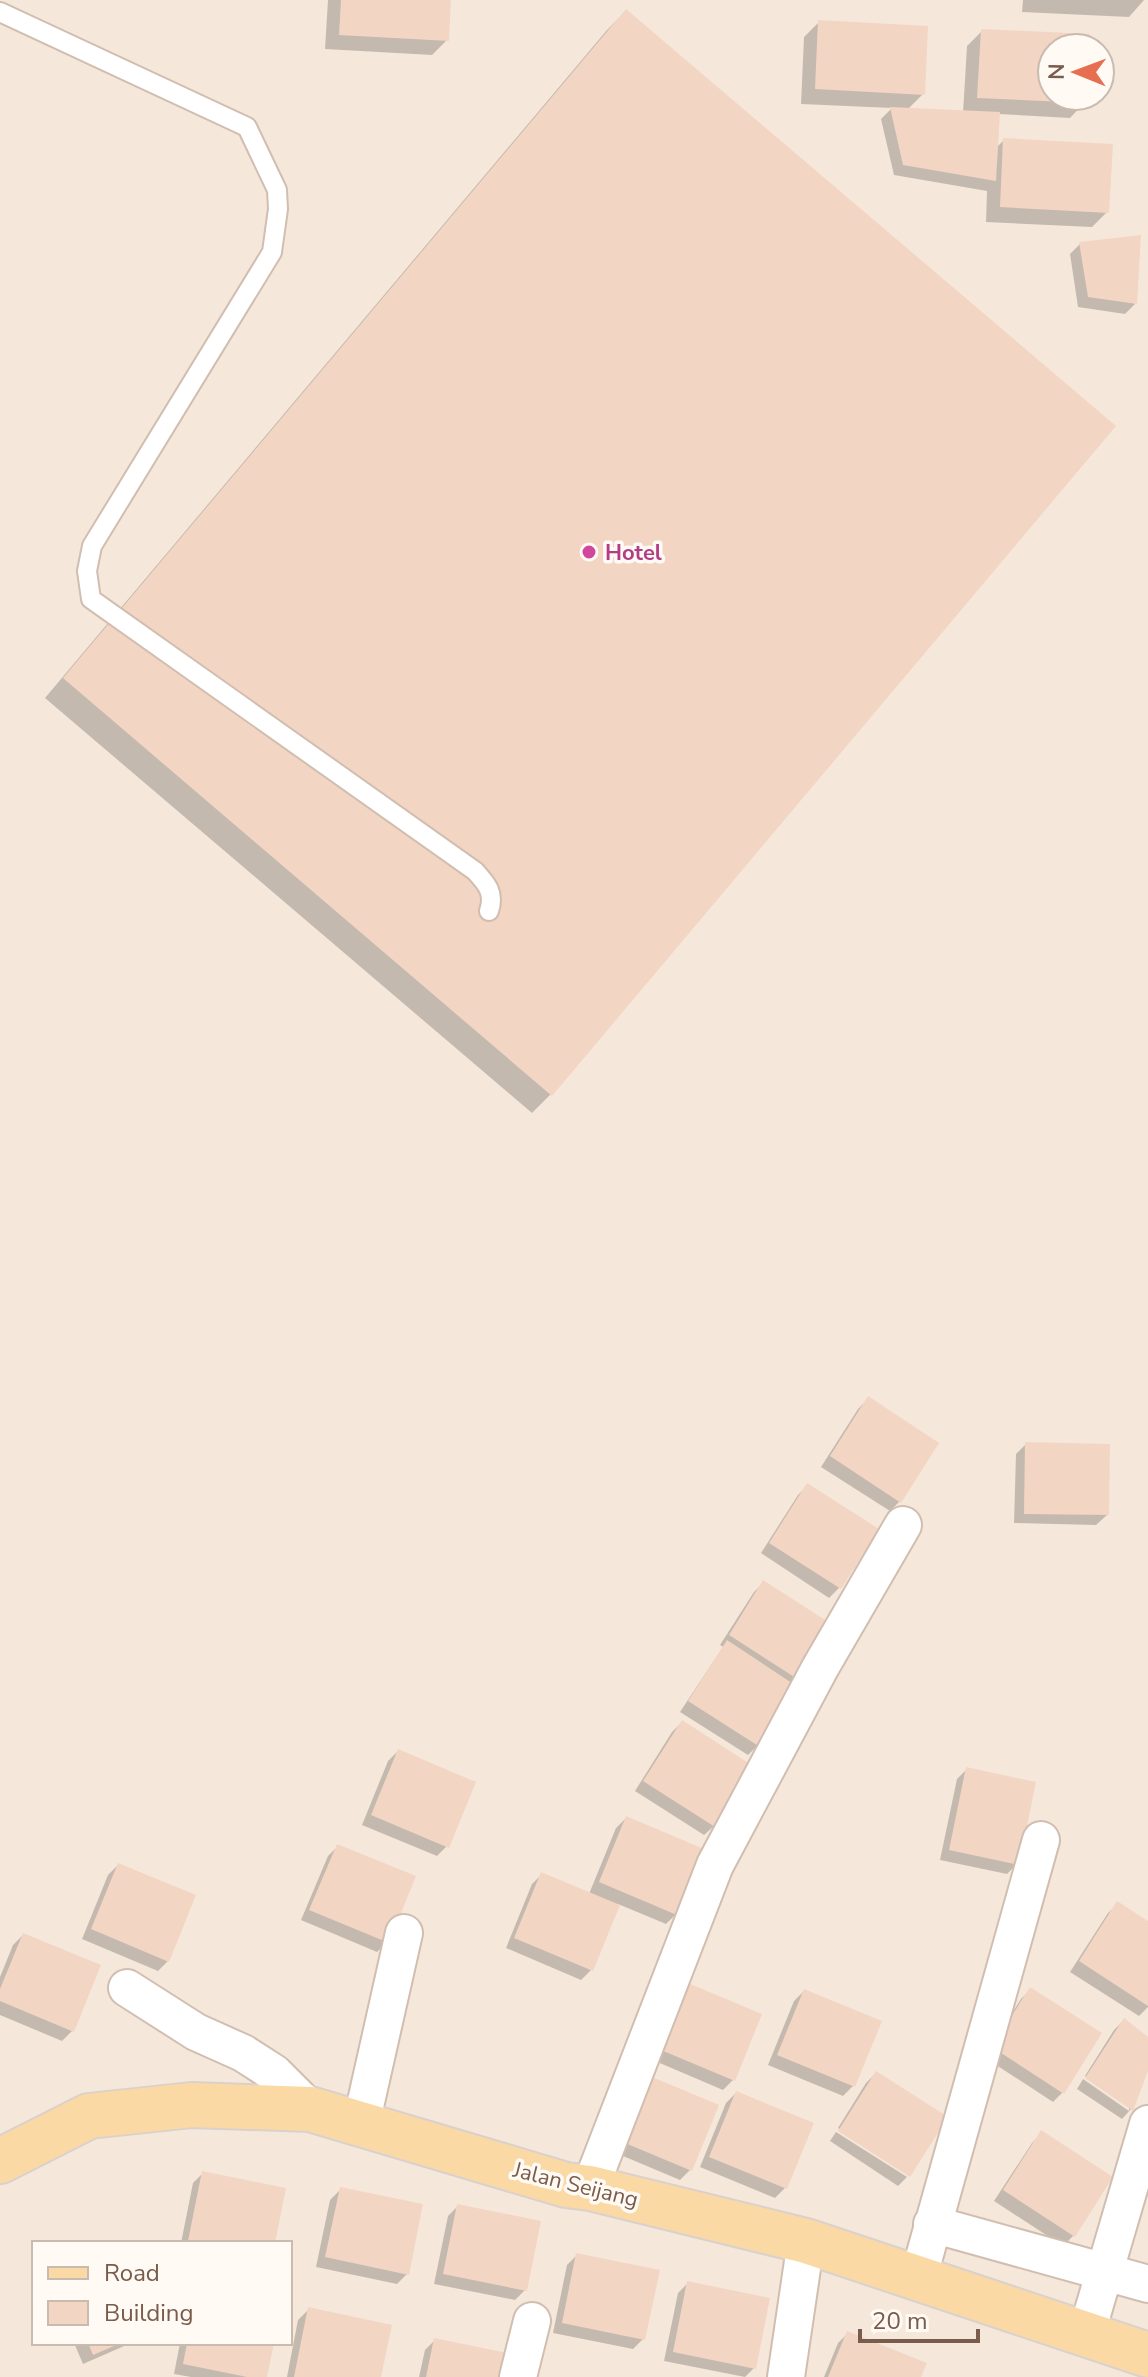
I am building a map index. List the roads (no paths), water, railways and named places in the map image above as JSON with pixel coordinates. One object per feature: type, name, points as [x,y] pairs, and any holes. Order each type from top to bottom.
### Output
[{"type":"main road","name":"Jalan Seijang","points":[[0,2161],[89,2116],[192,2105],[310,2109],[566,2185],[590,2188],[806,2241],[1148,2355]]},
{"type":"street","points":[[590,2188],[715,1865],[820,1668],[903,1525]]},
{"type":"street","points":[[918,2279],[1041,1840]]},
{"type":"street","points":[[361,2124],[404,1933]]},
{"type":"street","points":[[127,1988],[196,2032],[243,2053],[274,2073],[310,2109]]},
{"type":"street","points":[[1086,2335],[1148,2124]]},
{"type":"street","points":[[932,2224],[1148,2284]]},
{"type":"street","points":[[786,2377],[806,2241]]},
{"type":"street","points":[[518,2377],[532,2321]]},
{"type":"lane","points":[[0,12],[247,127],[277,190],[278,209],[272,252],[92,546],[87,571],[91,599],[475,871],[490,887],[492,902],[489,911]]},
{"type":"place","name":"Hotel","points":[[589,552]]}]
